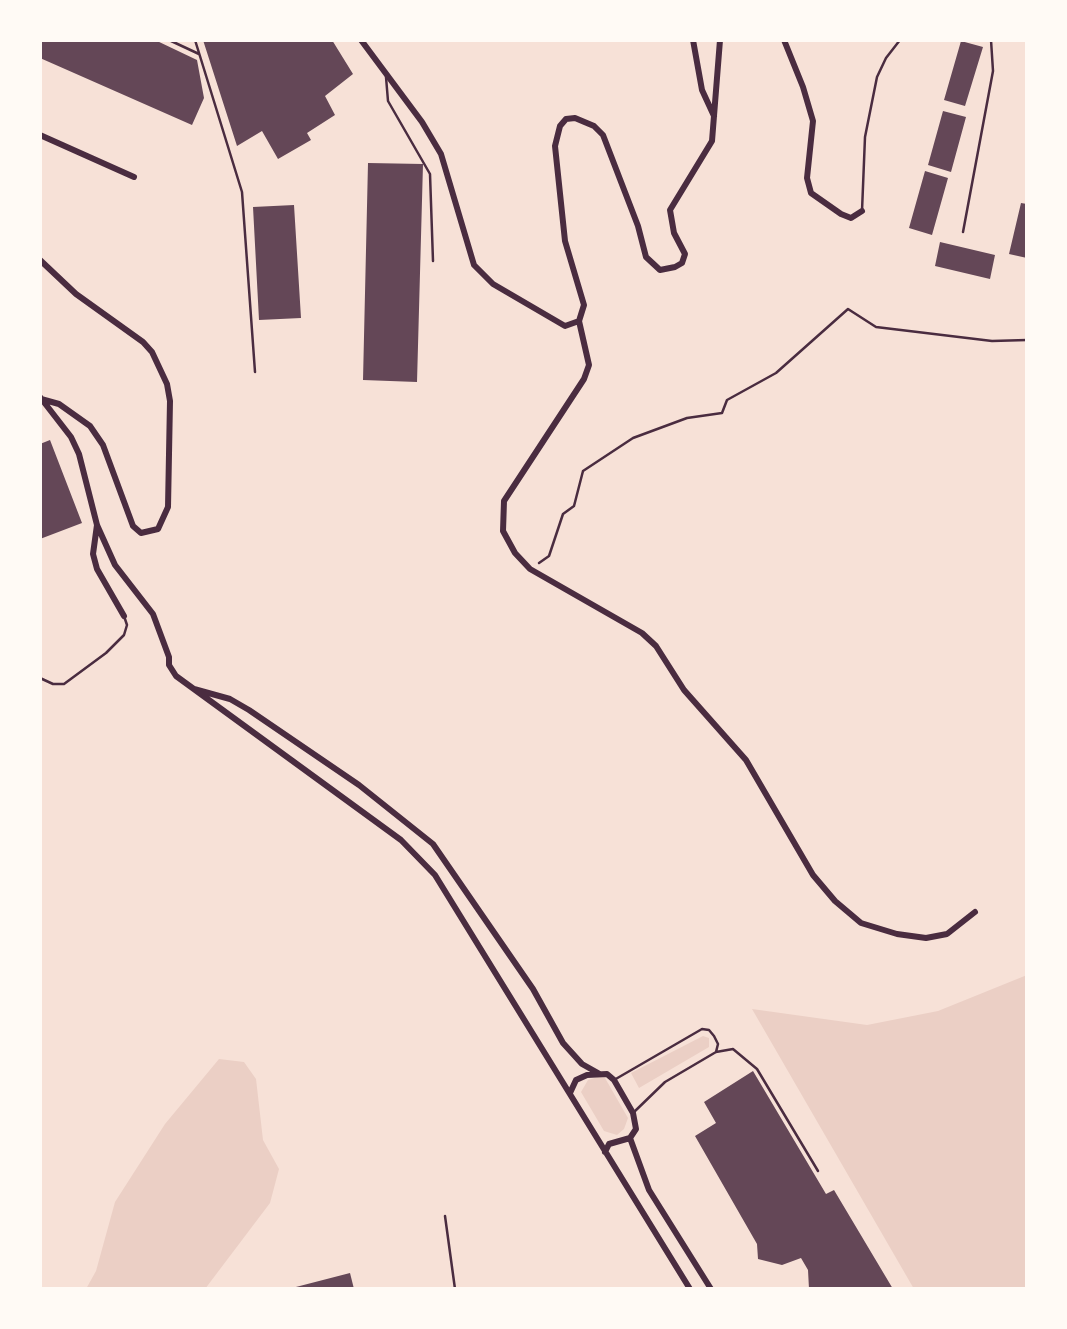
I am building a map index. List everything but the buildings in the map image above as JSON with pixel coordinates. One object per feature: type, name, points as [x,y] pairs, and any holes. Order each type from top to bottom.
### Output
[{"type":"street","points":[[361,40],[422,122],[441,153],[474,265],[493,284],[556,322],[565,326],[579,321]]},
{"type":"street","points":[[693,40],[702,90],[715,117]]},
{"type":"street","points":[[720,40],[712,141],[670,210],[674,233],[685,254],[682,263],[660,270],[646,257],[638,226],[603,135],[594,126],[575,118],[566,119],[560,126],[555,146],[566,254],[583,294],[584,305],[579,321],[589,365],[584,379],[504,501],[503,531],[515,553],[530,569],[642,633],[656,646],[684,690],[746,760],[813,875],[835,901],[862,923],[897,934],[926,937],[947,934],[975,912]]},
{"type":"street","points":[[784,40],[813,121],[807,178],[811,194],[851,218],[862,211]]},
{"type":"street","points":[[40,135],[134,177]]},
{"type":"street","points":[[40,260],[76,293],[143,342],[152,352],[167,384],[170,401],[168,507],[158,529],[141,533],[133,526],[103,444],[90,426],[59,404],[41,398]]},
{"type":"street","points":[[41,398],[71,437],[79,454],[97,525],[116,565],[157,622],[169,657],[169,665],[189,688],[419,856],[453,900],[690,1289]]},
{"type":"street","points":[[97,525],[93,554],[97,569],[124,616]]},
{"type":"street","points":[[189,688],[230,699],[249,710],[359,785],[432,844],[533,989],[563,1043],[582,1064],[598,1073],[607,1074],[614,1080],[633,1114],[636,1129],[630,1138],[609,1144],[605,1152]]},
{"type":"street","points":[[570,1093],[576,1080],[598,1073]]},
{"type":"street","points":[[630,1138],[649,1190],[711,1289]]},
{"type":"lane","points":[[169,40],[199,54]]},
{"type":"lane","points":[[195,40],[242,192],[255,372]]},
{"type":"lane","points":[[862,211],[865,137],[877,77],[886,58],[900,40]]},
{"type":"lane","points":[[963,232],[993,71],[991,40]]},
{"type":"lane","points":[[385,74],[388,101],[430,174],[433,261]]},
{"type":"lane","points":[[40,678],[53,684],[64,684],[106,653],[124,635],[127,625],[124,616]]},
{"type":"lane","points":[[614,1080],[702,1029],[709,1030],[714,1036],[718,1044],[716,1052]]},
{"type":"lane","points":[[633,1114],[665,1082],[716,1052],[733,1049],[757,1069],[818,1171]]},
{"type":"lane","points":[[446,1216],[455,1289]]},
{"type":"path","points":[[530,569],[549,556],[563,514],[574,506],[583,471],[633,438],[687,418],[722,413],[727,400],[776,373],[848,309],[876,327],[992,341],[1027,340]]},
{"type":"shaded area","points":[[1027,975],[1027,1289],[914,1289],[752,1009],[867,1025],[938,1011]]},
{"type":"shaded area","points":[[703,1036],[709,1038],[709,1047],[639,1088],[631,1073]]},
{"type":"shaded area","points":[[219,1059],[244,1062],[256,1079],[263,1140],[279,1169],[270,1203],[205,1289],[86,1289],[96,1271],[115,1202],[165,1124]]},
{"type":"shaded area","points":[[601,1076],[605,1078],[628,1118],[624,1129],[617,1135],[604,1131],[581,1092],[588,1080]]}]
